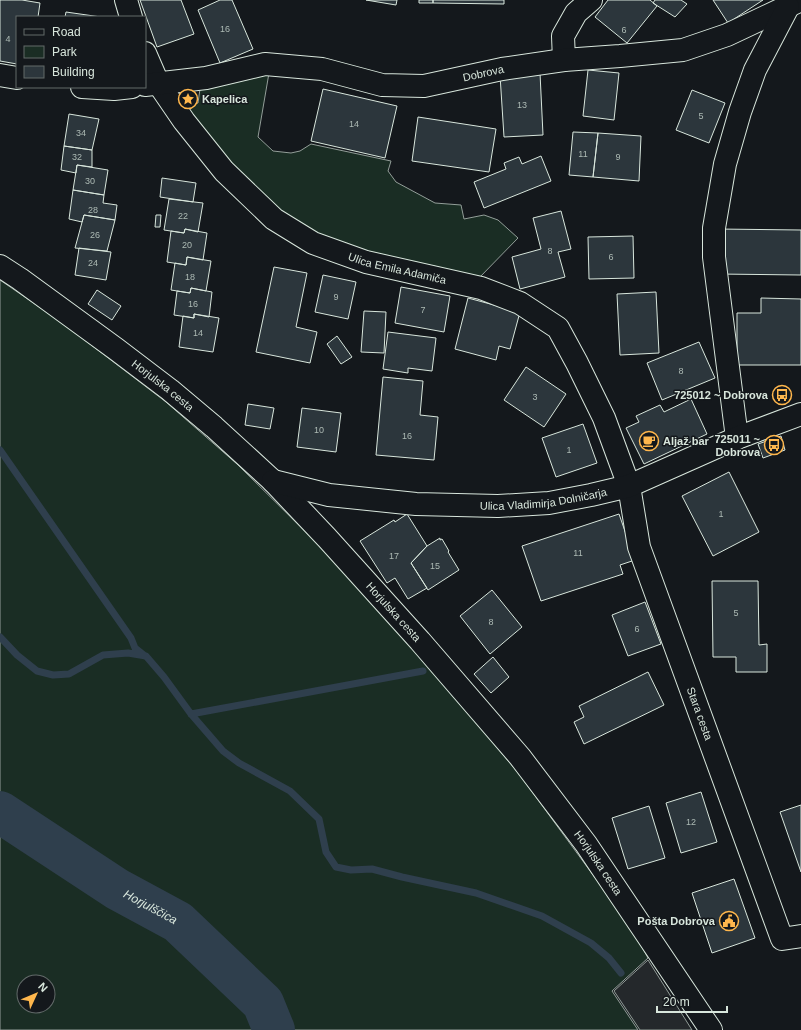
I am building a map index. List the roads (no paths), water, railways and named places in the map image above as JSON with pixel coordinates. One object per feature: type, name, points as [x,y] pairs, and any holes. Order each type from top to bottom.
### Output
[{"type":"street","points":[[126,0],[131,16]]},
{"type":"street","points":[[564,60],[563,36],[576,13],[591,0]]},
{"type":"street","points":[[737,438],[714,256],[714,228],[725,164],[740,112],[755,70],[794,4]]},
{"type":"street","name":"Dobrova","points":[[152,84],[206,78],[265,64],[322,69],[382,85],[424,86],[502,69],[564,60],[682,50],[727,35],[794,4]]},
{"type":"street","name":"Ulica Emila Adamiča","points":[[146,57],[152,84],[224,171],[274,219],[313,243],[366,262],[481,288],[520,303],[558,328],[604,418],[629,486]]},
{"type":"street","points":[[0,75],[16,78]]},
{"type":"street","points":[[98,88],[123,88]]},
{"type":"street","name":"Horjulska cesta","points":[[0,266],[110,344],[170,390],[214,427],[273,481],[327,538],[420,641],[520,757],[586,844],[711,1030]]},
{"type":"street","name":"Ulica Vladimirja Dolničarja","points":[[273,481],[329,495],[416,504],[498,506],[549,503],[629,486],[737,438],[801,414]]},
{"type":"street","name":"Stara cesta","points":[[629,486],[640,547],[792,937]]},
{"type":"waterway","points":[[0,450],[131,638],[135,648],[145,656]]},
{"type":"waterway","points":[[0,637],[17,655],[37,671],[53,675],[69,674],[103,655],[128,653],[146,656],[164,677],[191,714],[223,751],[239,763],[290,791],[319,819],[326,852],[336,867],[351,870],[372,869],[476,893],[542,916],[591,943],[609,958],[621,973]]},
{"type":"waterway","points":[[191,714],[423,671]]},
{"type":"waterway","name":"Horjulščica","points":[[0,812],[117,889],[178,922],[263,1003],[274,1030]]},
{"type":"place","name":"Kapelica","points":[[188,99]]},
{"type":"place","name":"725012 ~ Dobrova","points":[[782,395]]},
{"type":"place","name":"Aljaž bar","points":[[649,441]]},
{"type":"place","name":"725011 ~ Dobrova","points":[[774,445]]},
{"type":"place","name":"Pošta Dobrova","points":[[729,921]]}]
